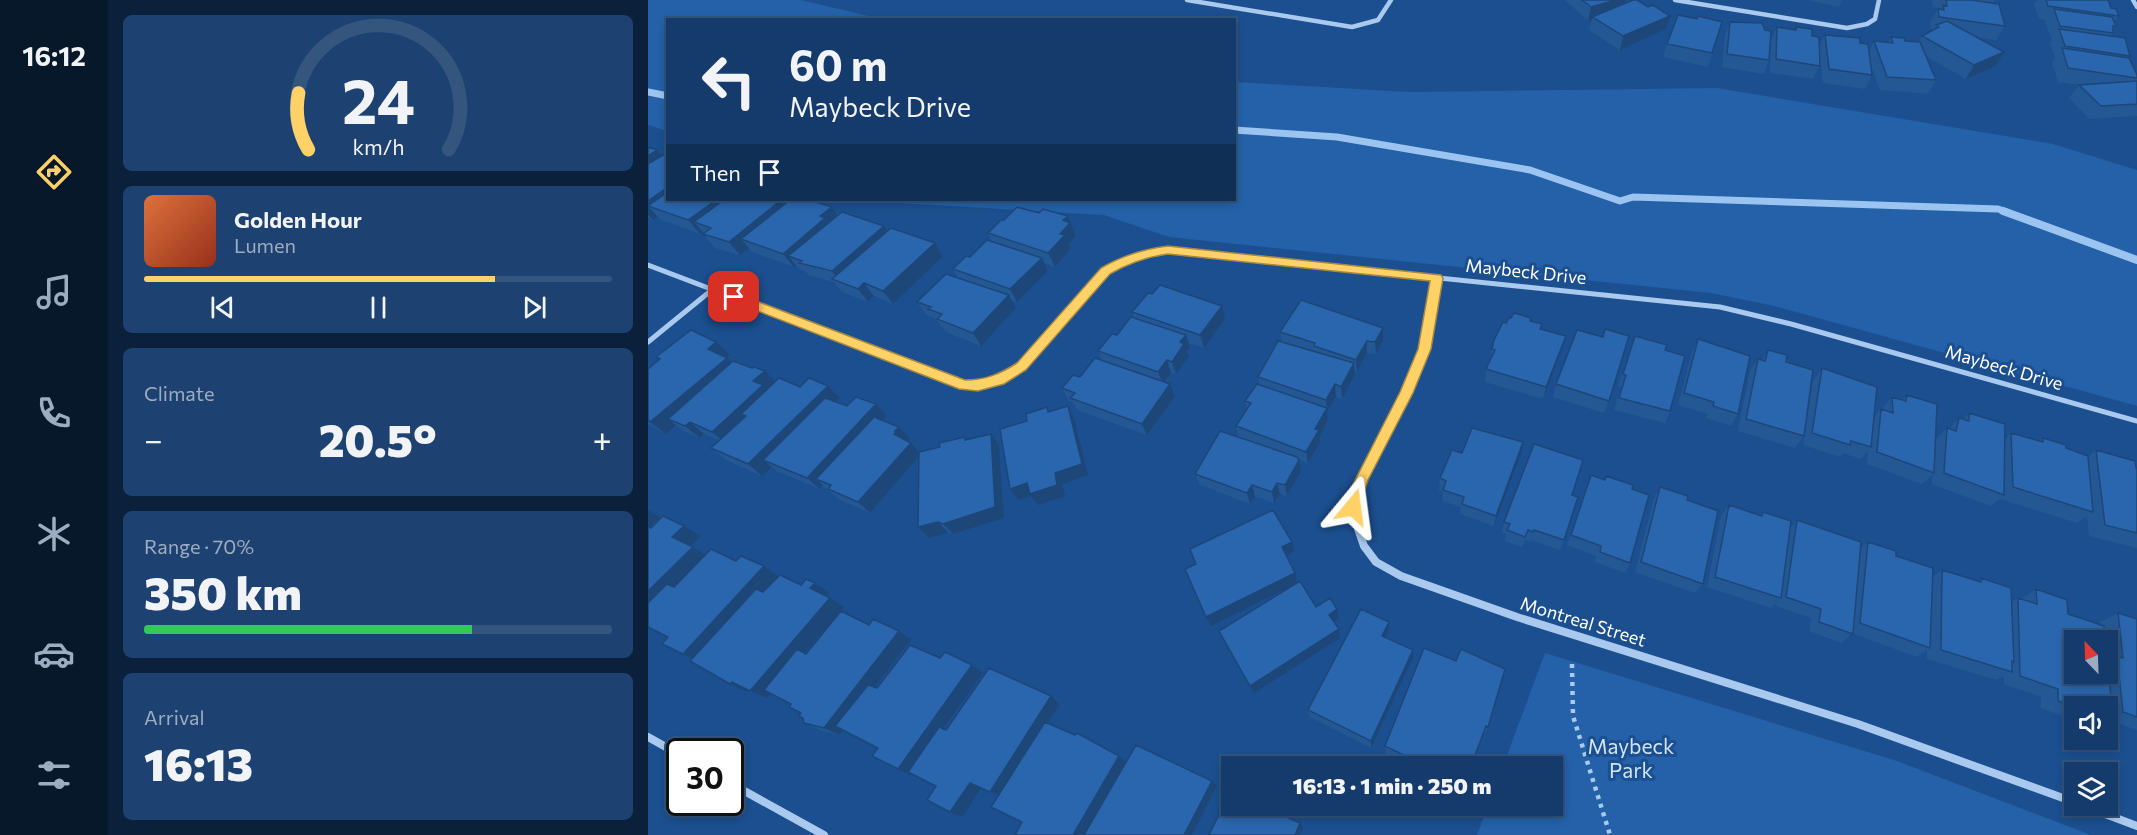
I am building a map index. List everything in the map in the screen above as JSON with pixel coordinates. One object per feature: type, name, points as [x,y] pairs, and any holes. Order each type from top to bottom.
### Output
[{"type":"street","points":[[1187,0],[1352,27],[1378,20],[1391,0]]},
{"type":"street","points":[[1675,0],[1847,28],[1870,23],[1877,18],[1880,12],[1879,0]]},
{"type":"street","points":[[2133,0],[2137,7]]},
{"type":"street","name":"Maybeck Drive","points":[[648,265],[964,385],[978,386],[1004,379],[1022,367],[1106,271],[1123,261],[1144,254],[1168,250],[1720,307],[1803,327],[2137,421]]},
{"type":"street","name":"Montreal Street","points":[[1437,278],[1425,349],[1406,393],[1354,496],[1355,520],[1364,546],[1376,562],[1401,576],[1517,617],[1858,724],[2064,798]]},
{"type":"street","points":[[648,342],[713,289]]},
{"type":"street","points":[[648,737],[666,747]]},
{"type":"street","points":[[744,791],[824,835]]},
{"type":"street","points":[[2110,816],[2137,826]]},
{"type":"path","points":[[1572,664],[1573,716],[1610,835]]},
{"type":"green space","points":[[648,0],[801,0],[877,18],[666,18],[666,131],[648,125]]},
{"type":"green space","points":[[1236,82],[1410,92],[1717,88],[2053,144],[2137,170],[2137,406],[1774,306],[1711,293],[1169,237],[1104,215],[880,201],[1236,201]]},
{"type":"green space","name":"Maybeck Park","points":[[1545,653],[1897,761],[2091,835],[1477,835],[1484,816],[1563,816],[1563,756],[1507,756]]},
{"type":"building","points":[[1582,0],[1616,0],[1591,7]]},
{"type":"building","points":[[1633,0],[1648,7],[1653,5],[1670,16],[1623,36],[1592,17]]},
{"type":"building","points":[[1946,0],[1971,0],[1999,4],[2005,26],[1939,17],[1938,9],[1944,10],[1943,5],[1947,6]]},
{"type":"building","points":[[2046,0],[2108,0],[2111,8],[2116,9],[2119,16],[2048,6]]},
{"type":"building","points":[[2054,9],[2112,17],[2116,26],[2113,26],[2113,33],[2060,26]]},
{"type":"building","points":[[1678,15],[1697,19],[1698,16],[1722,22],[1712,53],[1667,44]]},
{"type":"building","points":[[1947,21],[2004,52],[1974,65],[1922,36],[1939,27],[1936,25]]},
{"type":"building","points":[[1730,22],[1762,23],[1765,30],[1771,31],[1769,60],[1727,54]]},
{"type":"building","points":[[1777,27],[1796,30],[1796,27],[1812,29],[1812,36],[1819,37],[1820,66],[1776,59]]},
{"type":"building","points":[[2059,29],[2125,38],[2130,56],[2065,46]]},
{"type":"building","points":[[1825,35],[1860,38],[1860,43],[1868,44],[1872,75],[1829,69]]},
{"type":"building","points":[[1891,37],[1920,42],[1936,80],[1887,77],[1874,41],[1893,43]]},
{"type":"building","points":[[2062,48],[2129,58],[2137,78],[2068,68]]},
{"type":"building","points":[[2137,81],[2137,104],[2101,106],[2079,85]]},
{"type":"building","points":[[648,147],[657,150],[648,156]]},
{"type":"building","points":[[663,155],[666,156],[666,188],[648,201],[648,164]]},
{"type":"building","points":[[666,193],[666,201],[715,201],[688,220],[648,206]]},
{"type":"building","points":[[723,201],[780,201],[729,242],[703,234],[711,228],[694,222]]},
{"type":"building","points":[[789,201],[812,201],[832,207],[820,216],[825,218],[783,254],[741,239]]},
{"type":"building","points":[[1017,207],[1039,213],[1043,209],[1068,216],[1063,220],[1070,223],[1060,234],[1065,235],[1048,253],[988,233]]},
{"type":"building","points":[[842,212],[884,226],[832,271],[799,263],[802,261],[788,256]]},
{"type":"building","points":[[891,228],[935,243],[883,291],[864,283],[858,289],[832,279]]},
{"type":"building","points":[[987,240],[1042,258],[1010,289],[953,269],[966,256],[970,257]]},
{"type":"building","points":[[946,274],[1009,295],[973,333],[937,319],[942,314],[917,302]]},
{"type":"building","points":[[1160,285],[1222,306],[1200,335],[1132,312],[1148,293],[1152,294]]},
{"type":"building","points":[[1301,300],[1383,328],[1375,342],[1367,341],[1356,360],[1314,346],[1315,343],[1280,332]]},
{"type":"building","points":[[1514,313],[1542,324],[1540,329],[1566,336],[1546,387],[1486,369],[1495,350],[1492,349],[1494,340],[1503,322],[1506,323]]},
{"type":"building","points":[[1131,317],[1186,335],[1180,342],[1184,344],[1172,362],[1167,360],[1158,372],[1098,351],[1112,334],[1117,335]]},
{"type":"building","points":[[1605,329],[1629,336],[1609,401],[1556,384],[1577,330],[1603,337]]},
{"type":"building","points":[[691,330],[716,342],[708,349],[727,358],[650,422],[648,420],[648,369],[660,359],[656,357]]},
{"type":"building","points":[[1635,336],[1667,345],[1665,350],[1685,356],[1670,411],[1619,398],[1626,375],[1623,374]]},
{"type":"building","points":[[1698,339],[1750,356],[1738,414],[1713,406],[1714,402],[1684,393]]},
{"type":"building","points":[[1278,341],[1354,363],[1341,387],[1335,384],[1326,400],[1258,377]]},
{"type":"building","points":[[1768,350],[1787,355],[1786,362],[1813,370],[1804,436],[1746,419],[1758,359],[1765,361]]},
{"type":"building","points":[[1095,358],[1170,384],[1142,424],[1070,398],[1075,393],[1062,388],[1073,375],[1080,377]]},
{"type":"building","points":[[733,361],[765,371],[753,381],[763,385],[712,432],[690,422],[685,426],[668,419]]},
{"type":"building","points":[[1822,368],[1877,387],[1871,447],[1851,441],[1850,445],[1812,433]]},
{"type":"building","points":[[779,378],[800,387],[809,378],[828,386],[748,464],[711,448],[746,416],[741,414]]},
{"type":"building","points":[[1257,384],[1327,408],[1315,429],[1319,430],[1306,452],[1236,426],[1251,403],[1245,401]]},
{"type":"building","points":[[1906,395],[1937,404],[1934,473],[1877,452],[1881,409],[1893,413],[1892,397],[1906,401]]},
{"type":"building","points":[[856,397],[876,404],[807,478],[763,460],[825,398],[847,406]]},
{"type":"building","points":[[1068,406],[1082,464],[1055,473],[1057,485],[1030,494],[1027,483],[1010,489],[1000,429],[1027,421],[1026,414],[1047,407],[1048,412]]},
{"type":"building","points":[[1969,413],[2005,424],[2004,495],[1944,473],[1947,428],[1956,431],[1959,418],[1969,421]]},
{"type":"building","points":[[874,417],[899,427],[894,434],[911,443],[858,502],[828,489],[831,485],[816,479]]},
{"type":"building","points":[[1472,428],[1523,442],[1496,516],[1462,504],[1464,497],[1443,490],[1446,481],[1440,478],[1452,450],[1462,453]]},
{"type":"building","points":[[1220,431],[1297,457],[1299,460],[1285,485],[1277,483],[1272,492],[1252,485],[1247,493],[1195,474]]},
{"type":"building","points":[[2011,433],[2043,442],[2043,438],[2066,445],[2066,448],[2088,456],[2093,512],[2013,487]]},
{"type":"building","points":[[991,434],[995,507],[943,524],[938,522],[918,527],[919,452],[940,447],[939,443]]},
{"type":"building","points":[[1534,444],[1583,460],[1572,495],[1578,497],[1564,540],[1534,530],[1533,532],[1528,530],[1525,537],[1507,530],[1510,524],[1504,522]]},
{"type":"building","points":[[2096,450],[2135,461],[2137,533],[2105,525]]},
{"type":"building","points":[[1591,475],[1605,480],[1606,476],[1633,485],[1632,489],[1649,495],[1630,563],[1600,552],[1601,546],[1571,535]]},
{"type":"building","points":[[1660,487],[1688,496],[1687,500],[1718,511],[1703,584],[1641,562]]},
{"type":"building","points":[[1729,505],[1762,516],[1763,512],[1791,521],[1781,598],[1715,577]]},
{"type":"building","points":[[1273,510],[1292,542],[1282,547],[1295,573],[1206,617],[1185,569],[1196,564],[1190,549]]},
{"type":"building","points":[[663,516],[684,526],[672,537],[693,547],[648,591],[648,526],[651,528]]},
{"type":"building","points":[[1797,520],[1861,542],[1853,634],[1819,622],[1821,609],[1786,597]]},
{"type":"building","points":[[1868,542],[1896,551],[1896,556],[1933,568],[1930,648],[1860,623]]},
{"type":"building","points":[[711,549],[736,561],[741,556],[764,566],[683,654],[662,644],[668,637],[648,627],[648,603],[667,584],[674,587]]},
{"type":"building","points":[[1942,570],[1981,582],[1981,578],[2011,588],[2014,662],[2012,661],[2012,672],[1941,650]]},
{"type":"building","points":[[780,575],[801,585],[806,579],[815,583],[810,588],[830,598],[750,691],[732,682],[730,684],[690,661],[756,589],[763,592]]},
{"type":"building","points":[[1300,581],[1316,607],[1330,598],[1337,609],[1329,615],[1339,629],[1250,686],[1219,631]]},
{"type":"building","points":[[2036,589],[2067,600],[2068,614],[2104,626],[2104,630],[2064,630],[2064,684],[2110,684],[2111,696],[2064,696],[2064,703],[2058,701],[2058,689],[2020,676],[2018,598],[2037,604]]},
{"type":"building","points":[[1361,609],[1389,622],[1382,636],[1413,650],[1371,741],[1308,710]]},
{"type":"building","points":[[841,611],[869,625],[873,619],[899,631],[824,728],[804,723],[803,718],[799,716],[801,713],[789,707],[791,704],[764,690],[797,649],[806,654]]},
{"type":"building","points":[[2118,613],[2137,619],[2137,717],[2123,712],[2118,656],[2123,658]]},
{"type":"building","points":[[910,645],[940,658],[945,652],[972,665],[898,769],[872,756],[878,748],[835,726],[868,685],[877,688]]},
{"type":"building","points":[[1424,648],[1456,661],[1461,649],[1505,669],[1488,727],[1486,726],[1475,756],[1406,756],[1385,746]]},
{"type":"building","points":[[989,668],[1051,696],[990,792],[970,783],[950,812],[927,800],[936,786],[908,772],[939,727],[946,730]]},
{"type":"building","points":[[1045,722],[1075,735],[1077,733],[1119,756],[1073,835],[1015,835],[1022,822],[991,807]]},
{"type":"building","points":[[1136,745],[1212,781],[1184,835],[1084,835]]},
{"type":"building","points":[[1221,810],[1221,816],[1284,816],[1300,823],[1295,835],[1209,835]]},
{"type":"waterway","points":[[648,92],[666,96]]},
{"type":"waterway","points":[[1236,130],[1337,137],[1530,170],[1620,201],[1633,197],[1998,209],[2007,212]]},
{"type":"waterway","points":[[2003,211],[2137,260]]},
{"type":"route","points":[[734,297],[964,385],[978,386],[1004,379],[1022,367],[1106,271],[1123,261],[1144,254],[1168,250],[1437,278],[1425,349],[1406,393],[1361,479],[1354,496],[1353,507]]}]
